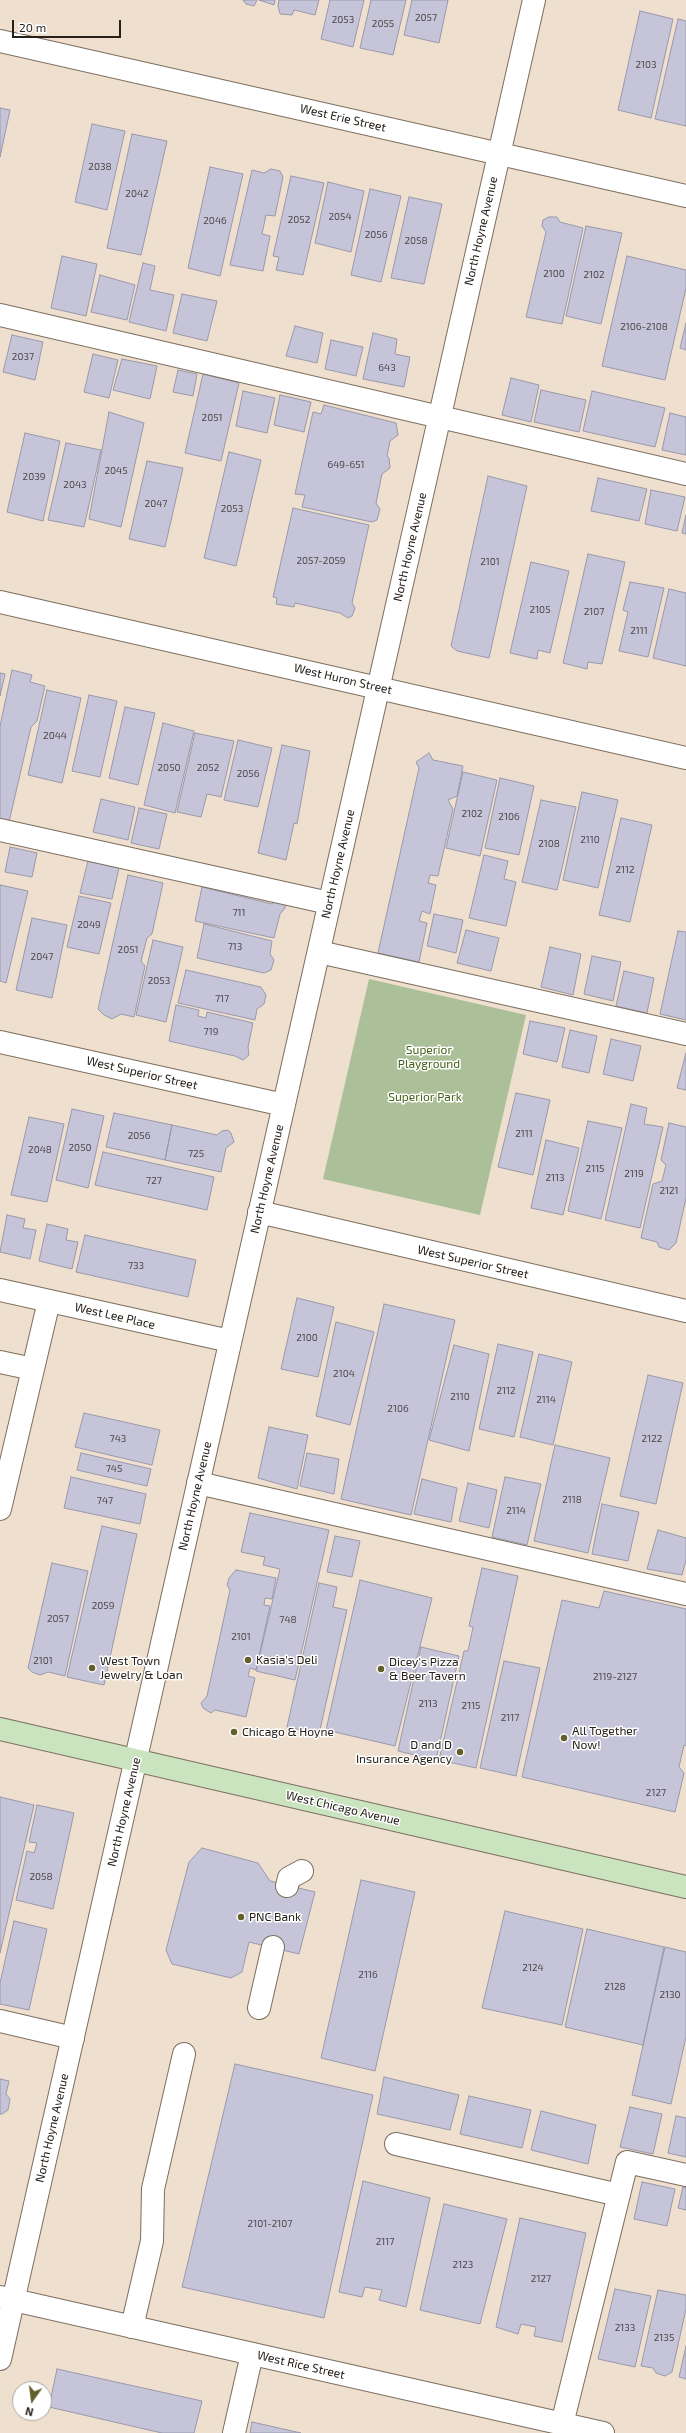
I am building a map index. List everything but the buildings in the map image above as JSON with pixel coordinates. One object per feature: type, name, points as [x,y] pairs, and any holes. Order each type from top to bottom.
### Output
[{"type":"main road","name":"West Chicago Avenue","points":[[0,1729],[136,1759],[686,1887]]},
{"type":"street","name":"North Hoyne Avenue","points":[[0,2359],[7,2298],[72,2038],[136,1759],[534,0]]},
{"type":"street","name":"West Erie Street","points":[[0,40],[686,196]]},
{"type":"street","points":[[0,315],[686,474]]},
{"type":"street","name":"West Huron Street","points":[[0,602],[378,686],[686,758]]},
{"type":"street","points":[[0,830],[329,903]]},
{"type":"street","points":[[319,952],[686,1034]]},
{"type":"street","name":"West Superior Street","points":[[0,1042],[284,1105]]},
{"type":"street","name":"West Superior Street","points":[[259,1212],[686,1311]]},
{"type":"street","name":"West Lee Place","points":[[0,1290],[230,1341]]},
{"type":"street","points":[[0,1509],[49,1301]]},
{"type":"street","points":[[0,1362],[33,1369]]},
{"type":"street","points":[[198,1483],[686,1594]]},
{"type":"street","points":[[259,2008],[273,1947]]},
{"type":"street","points":[[0,2021],[72,2038]]},
{"type":"street","points":[[132,2326],[152,2241],[153,2189],[184,2054]]},
{"type":"street","points":[[396,2144],[619,2195]]},
{"type":"street","points":[[562,2424],[627,2162],[686,2175]]},
{"type":"street","name":"West Rice Street","points":[[7,2298],[603,2433]]},
{"type":"street","points":[[234,2433],[252,2354]]},
{"type":"green space","name":"Superior Park","points":[[369,979],[526,1015],[480,1215],[323,1179]]},
{"type":"place","name":"Kasia's Deli","points":[[248,1660]]},
{"type":"place","name":"West Town Jewelry & Loan","points":[[92,1668]]},
{"type":"place","name":"Dicey's Pizza & Beer Tavern","points":[[381,1669]]},
{"type":"place","name":"Chicago & Hoyne","points":[[234,1732]]},
{"type":"place","name":"All Together Now!","points":[[564,1738]]},
{"type":"place","name":"D and D Insurance Agency","points":[[460,1752]]},
{"type":"place","name":"PNC Bank","points":[[241,1917]]},
{"type":"park label","name":"Superior Playground","points":[[429,1057]]}]
